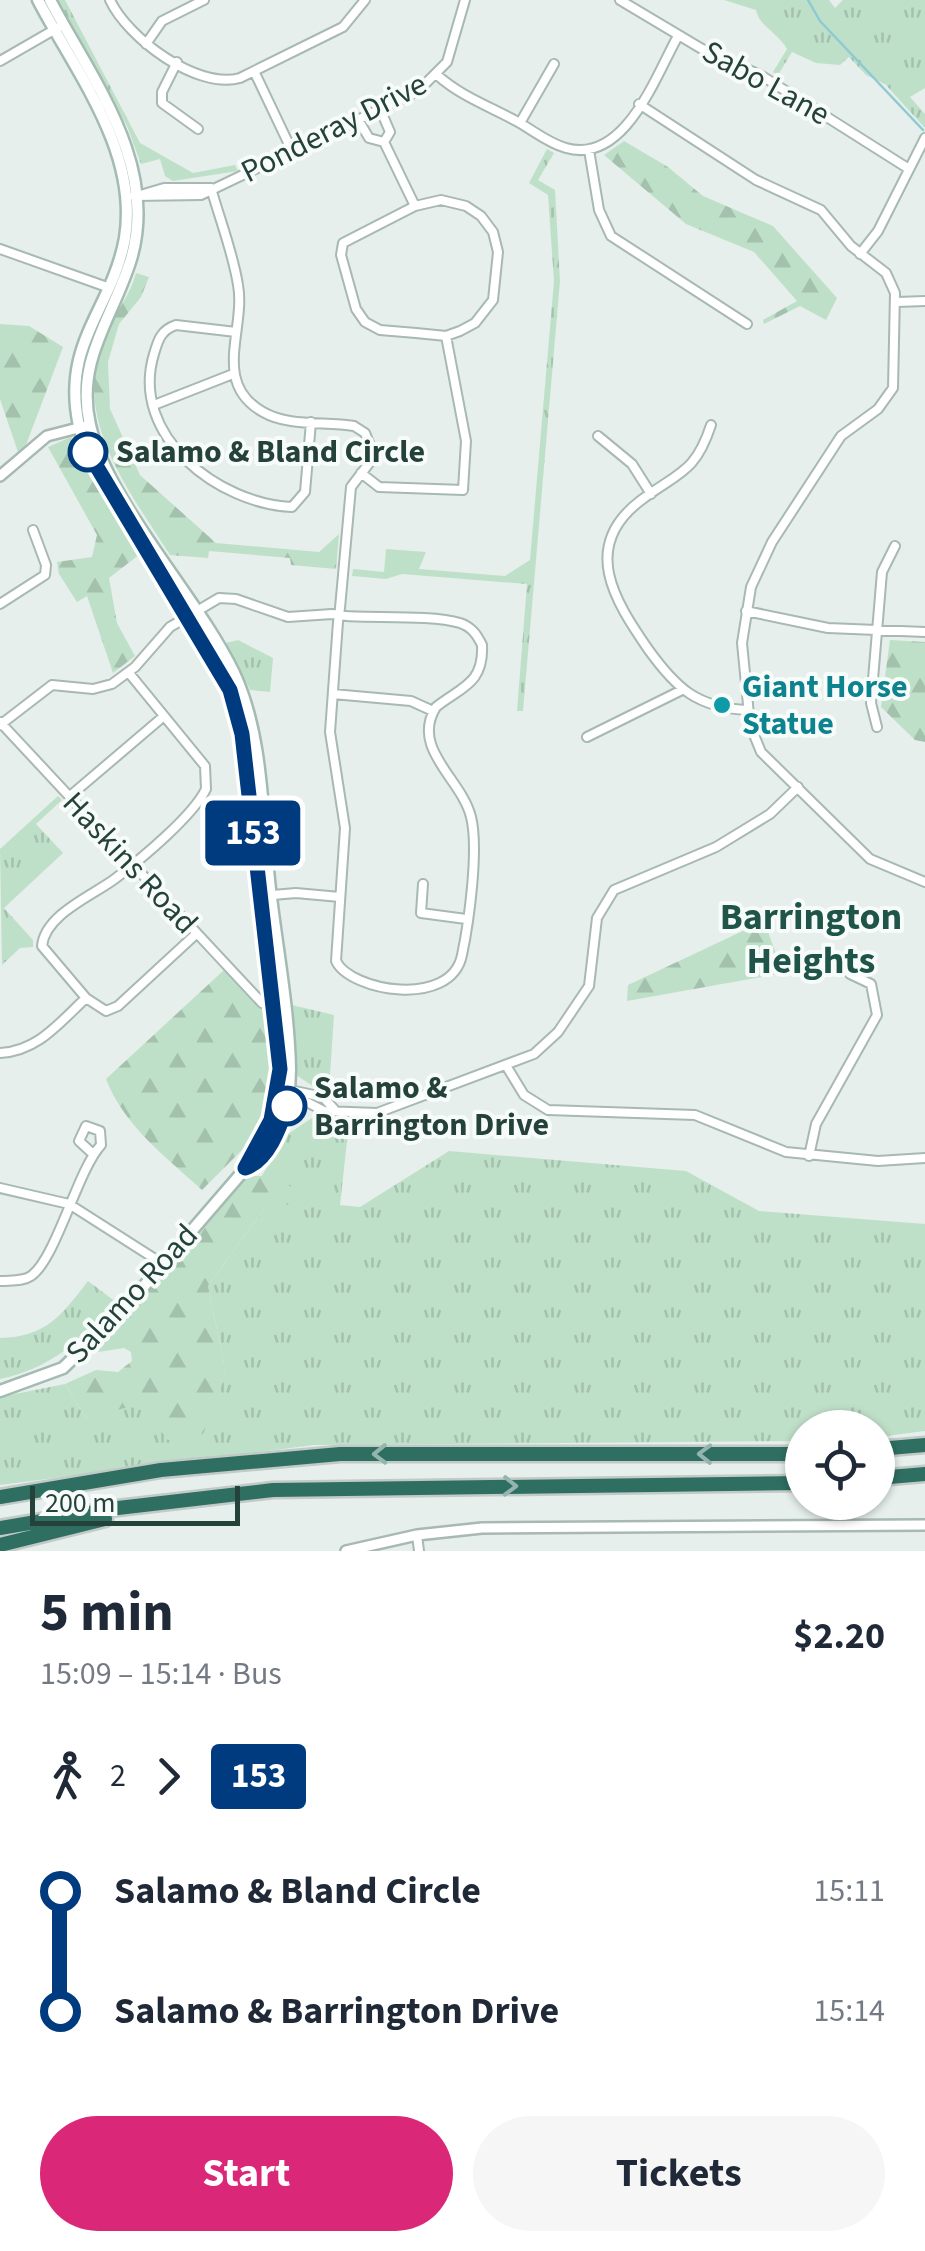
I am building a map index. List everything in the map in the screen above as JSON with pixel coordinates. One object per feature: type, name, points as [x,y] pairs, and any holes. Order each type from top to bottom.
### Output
[{"type":"highway","points":[[895,1448],[925,1445]]},
{"type":"highway","points":[[0,1495],[190,1466],[340,1454],[785,1454]]},
{"type":"highway","points":[[895,1477],[925,1474]]},
{"type":"highway","points":[[0,1528],[188,1499],[366,1486],[785,1483]]},
{"type":"highway","points":[[0,1545],[188,1499]]},
{"type":"main road","name":"Salamo Road","points":[[38,0],[58,28],[114,144],[132,196],[131,258],[91,353],[85,426]]},
{"type":"main road","name":"Salamo Road","points":[[50,0],[58,28]]},
{"type":"main road","name":"Salamo Road","points":[[0,1391],[43,1379],[70,1364],[245,1168],[254,1166],[271,1142],[289,1090],[249,716],[234,675],[100,479],[85,426],[78,360],[86,330],[108,288],[125,236],[132,196]]},
{"type":"street","points":[[110,0],[125,28],[176,62],[214,80],[232,80],[254,71],[346,25],[365,0]]},
{"type":"street","points":[[146,44],[162,20],[204,0]]},
{"type":"street","name":"Ponderay Drive","points":[[132,196],[201,195],[382,110],[438,75],[453,50],[464,0]]},
{"type":"street","name":"Sabo Lane","points":[[620,0],[678,36],[770,81],[910,170]]},
{"type":"street","points":[[0,61],[58,28]]},
{"type":"street","points":[[438,75],[462,96],[560,146],[589,150],[617,135],[678,36]]},
{"type":"street","points":[[176,62],[162,92],[162,103],[198,128]]},
{"type":"street","points":[[520,123],[554,64]]},
{"type":"street","points":[[254,71],[293,153]]},
{"type":"street","points":[[639,104],[756,180],[821,210],[860,254],[886,273],[897,302],[897,374],[891,394],[875,412],[841,436],[766,552],[746,611],[742,642],[748,710],[757,746],[872,860],[925,882]]},
{"type":"street","points":[[382,110],[390,132],[384,142]]},
{"type":"street","points":[[360,121],[369,138],[384,142],[414,206]]},
{"type":"street","points":[[860,254],[878,231],[925,138]]},
{"type":"street","points":[[589,150],[599,210],[610,236],[747,324]]},
{"type":"street","points":[[1,724],[52,685],[93,689],[129,673],[162,634],[192,613],[227,598],[288,617],[339,615],[450,622],[473,630],[482,645],[479,674],[467,689],[433,711],[429,742],[472,823],[462,957],[454,973],[436,988],[412,991],[350,976],[340,969],[335,954],[345,828],[331,747],[333,694],[339,615],[350,494],[372,456],[365,433],[352,426],[262,412],[247,398],[233,374],[238,281],[211,188]]},
{"type":"street","points":[[437,200],[466,206],[488,224],[496,239],[498,262],[493,300],[469,327],[446,336],[380,330],[365,322],[356,309],[342,255],[347,239],[414,206],[437,200]]},
{"type":"street","points":[[0,249],[108,288]]},
{"type":"street","points":[[897,302],[925,302]]},
{"type":"street","points":[[236,332],[176,324],[164,331],[149,370],[154,405],[171,441],[197,471],[223,491],[262,504],[292,507],[301,502],[311,422]]},
{"type":"street","points":[[361,473],[379,487],[464,490],[466,441],[446,336]]},
{"type":"street","points":[[154,405],[233,374]]},
{"type":"street","points":[[711,425],[697,460],[651,494],[615,531],[608,579],[620,609],[680,691],[717,705],[748,710]]},
{"type":"street","points":[[0,476],[46,436],[85,426]]},
{"type":"street","points":[[598,436],[632,464],[651,494]]},
{"type":"street","points":[[0,604],[44,575],[46,566],[33,530]]},
{"type":"street","points":[[877,727],[871,704],[882,572],[895,546]]},
{"type":"street","points":[[746,611],[824,628],[925,632]]},
{"type":"street","points":[[129,673],[205,766],[206,789],[132,864],[82,900],[44,936],[44,950],[86,998],[100,1010],[113,1010],[196,934]]},
{"type":"street","points":[[587,737],[680,691]]},
{"type":"street","points":[[333,694],[411,701],[433,711]]},
{"type":"street","points":[[70,796],[164,716]]},
{"type":"street","name":"Haskins Road","points":[[1,724],[262,1003]]},
{"type":"street","points":[[289,1090],[308,1090],[334,1109],[373,1113],[394,1109],[507,1067],[551,1040],[586,992],[594,965],[597,918],[614,890],[715,848],[770,814],[798,787]]},
{"type":"street","points":[[423,884],[421,913],[466,919]]},
{"type":"street","points":[[266,896],[340,897]]},
{"type":"street","points":[[809,1156],[816,1124],[878,1015],[871,984],[850,974]]},
{"type":"street","points":[[0,1053],[36,1044],[86,998]]},
{"type":"street","points":[[507,1067],[524,1095],[548,1110],[695,1115],[777,1150],[809,1156],[878,1161],[925,1158]]},
{"type":"street","points":[[0,1281],[23,1280],[36,1272],[88,1170],[92,1153]]},
{"type":"street","points":[[0,1188],[69,1204],[163,1264]]},
{"type":"street","points":[[346,1551],[416,1535],[482,1528],[925,1526]]},
{"type":"street","points":[[416,1535],[419,1551]]},
{"type":"green space","points":[[58,0],[65,0],[140,143],[193,173],[235,165],[238,171],[173,181],[165,176],[160,159],[141,164],[127,126]]},
{"type":"green space","points":[[724,0],[829,0],[835,8],[843,0],[925,0],[925,88],[910,97],[925,114],[925,128],[885,84],[866,75],[849,57],[840,65],[816,63],[792,52],[778,75],[773,72],[787,49],[783,43],[761,21],[756,10]]},
{"type":"green space","points":[[624,141],[668,167],[703,196],[773,226],[837,298],[826,320],[800,306],[764,324],[763,320],[797,301],[754,252],[686,224],[604,155]]},
{"type":"green space","points":[[547,149],[554,153],[538,180],[555,190],[560,281],[523,711],[517,711],[527,584],[402,574],[386,579],[352,576],[353,569],[384,572],[386,549],[426,552],[419,569],[505,576],[530,560],[554,281],[548,195],[529,183]]},
{"type":"green space","points":[[136,273],[149,277],[141,297],[119,324],[108,362],[110,409],[140,475],[216,543],[319,552],[339,534],[336,569],[291,565],[290,558],[209,551],[208,558],[170,555],[112,458],[95,405],[99,349]]},
{"type":"green space","points":[[0,324],[29,326],[63,347],[26,445],[18,452],[0,399]]},
{"type":"green space","points":[[71,437],[140,554],[109,578],[117,623],[135,656],[113,673],[87,596],[77,602],[59,574],[57,562],[92,557],[97,535],[48,447]]},
{"type":"green space","points":[[238,640],[273,658],[270,692],[250,690],[226,643]]},
{"type":"green space","points":[[890,640],[925,642],[925,742],[915,740],[881,707]]},
{"type":"green space","points":[[58,796],[62,800],[36,824],[63,853],[4,908],[33,940],[33,947],[20,948],[2,965],[0,849]]},
{"type":"green space","points":[[764,921],[783,973],[627,1001],[628,985]]},
{"type":"green space","points":[[224,970],[259,1008],[266,1009],[272,1071],[264,1128],[202,1190],[135,1126],[106,1079]]},
{"type":"green space","points":[[292,1005],[334,1015],[330,1075],[319,1090],[296,1075]]},
{"type":"green space","points":[[318,1114],[349,1123],[340,1205],[360,1207],[449,1151],[686,1171],[759,1211],[925,1224],[925,1431],[895,1435],[895,1410],[785,1410],[785,1441],[314,1445],[0,1485],[0,1397],[65,1384],[86,1418],[226,1374],[208,1286],[265,1208],[279,1176],[261,1177],[288,1134]]},
{"type":"green space","points":[[245,1176],[279,1176],[295,1191],[298,1203],[265,1208],[208,1286],[226,1374],[203,1434],[168,1440],[140,1404],[86,1418],[65,1384],[96,1370],[118,1372],[132,1361],[131,1352],[124,1348],[98,1352],[96,1347]]},
{"type":"green space","points":[[88,1281],[116,1302],[64,1351],[35,1368],[0,1379],[0,1338],[30,1333],[52,1322]]},
{"type":"waterway","points":[[808,0],[820,21],[923,130]]},
{"type":"bus line","name":"153","points":[[88,452],[100,479],[219,667],[242,734],[280,1069],[280,1088],[271,1120],[245,1168],[254,1166],[271,1142],[287,1106]]},
{"type":"place","name":"Salamo & Bland Circle","points":[[88,452]]},
{"type":"place","name":"Giant Horse Statue","points":[[722,705]]},
{"type":"place","name":"Salamo & Barrington Drive","points":[[287,1106]]},
{"type":"district","name":"Barrington Heights","points":[[811,939]]}]
